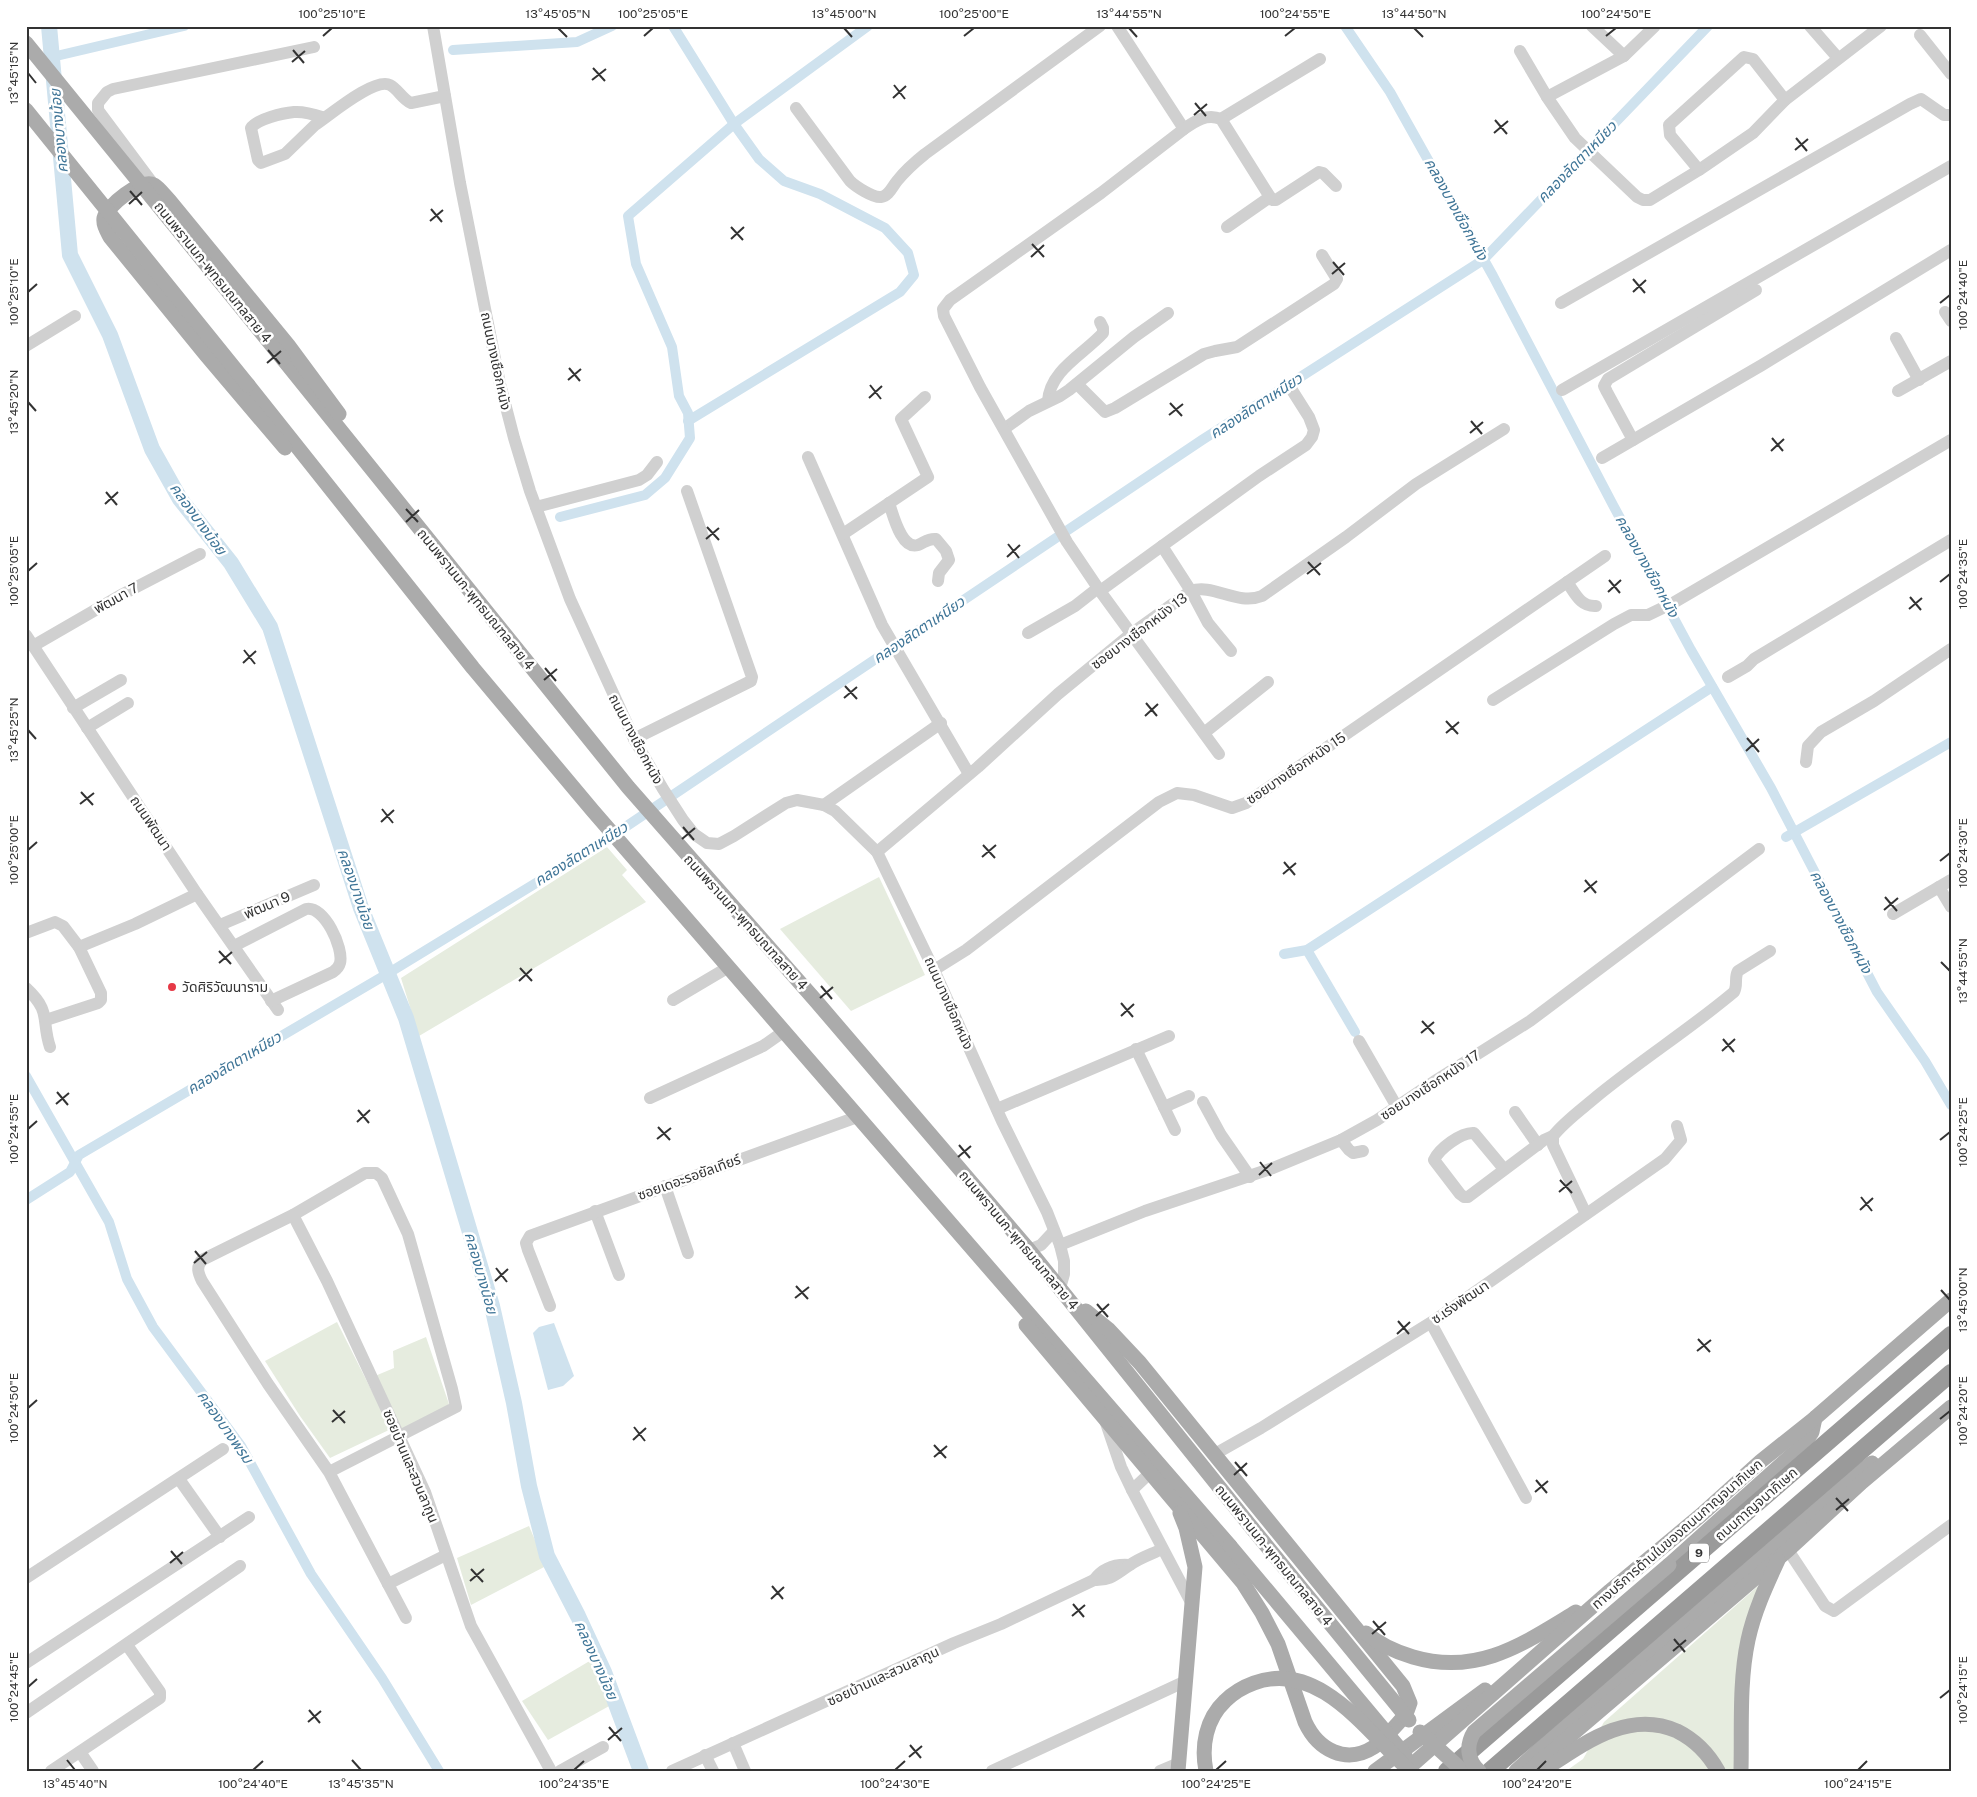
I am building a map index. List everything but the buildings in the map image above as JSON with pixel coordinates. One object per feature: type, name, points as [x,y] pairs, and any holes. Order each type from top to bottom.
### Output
[{"type":"highway","name":"ถนนกาญจนาภิเษก","points":[[1447,1771],[1951,1335]]},
{"type":"highway","name":"ถนนกาญจนาภิเษก","points":[[1490,1771],[1951,1373]]},
{"type":"main road","name":"ถนนพรานนก-พุทธมณฑลสาย 4","points":[[26,43],[628,787],[816,1001],[1029,1250],[1252,1528],[1453,1771]]},
{"type":"main road","name":"ถนนพรานนก-พุทธมณฑลสาย 4","points":[[26,110],[473,668],[727,968],[960,1232],[1230,1546],[1419,1771]]},
{"type":"main road","points":[[336,496],[298,462],[206,355],[110,237],[103,221],[105,215],[133,189],[147,184],[154,185],[169,200],[288,345],[374,460],[401,506]]},
{"type":"main road","points":[[960,1232],[1010,1305],[1253,1597],[1278,1644],[1305,1722],[1313,1737],[1329,1751],[1351,1755],[1359,1754],[1376,1746],[1403,1718],[1410,1703],[1404,1686],[1123,1344],[1096,1318],[1073,1304]]},
{"type":"main road","name":"ทางบริการด้านในของถนนกาญจนาภิเษก","points":[[1405,1771],[1610,1592],[1701,1516],[1760,1461],[1815,1418],[1951,1300]]},
{"type":"main road","points":[[1529,1771],[1951,1407]]},
{"type":"main road","points":[[1479,1771],[1469,1757],[1468,1744],[1474,1732],[1669,1565],[1804,1444],[1812,1432],[1815,1418]]},
{"type":"main road","points":[[1516,1771],[1576,1716],[1856,1474],[1919,1433]]},
{"type":"main road","points":[[1168,1493],[1179,1510],[1195,1568],[1179,1767]]},
{"type":"main road","points":[[1740,1771],[1744,1670],[1748,1640],[1763,1594],[1784,1553]]},
{"type":"main road","points":[[1344,1615],[1372,1638],[1403,1654],[1444,1663],[1464,1663],[1485,1659],[1509,1650],[1537,1636],[1610,1592]]},
{"type":"main road","points":[[1375,1771],[1477,1695],[1533,1659]]},
{"type":"main road","points":[[1206,1771],[1204,1757],[1206,1736],[1218,1709],[1231,1695],[1250,1684],[1261,1680],[1283,1678],[1306,1683],[1333,1697],[1410,1771]]},
{"type":"main road","points":[[1542,1771],[1606,1732],[1625,1726],[1642,1724],[1666,1727],[1688,1737],[1704,1750],[1718,1771]]},
{"type":"main road","points":[[1420,1732],[1463,1771]]},
{"type":"street","name":"ถนนบางเชือกหนัง","points":[[433,26],[457,167],[500,384],[514,438],[536,507],[570,599],[634,739],[675,809],[694,834],[707,843],[719,844],[786,803],[797,800],[824,805],[835,811],[877,852],[934,970],[1060,1245],[1064,1261],[1064,1274],[1060,1288]]},
{"type":"street","points":[[796,108],[850,181],[856,187],[877,197],[882,197],[888,194],[908,169],[925,154],[1100,26]]},
{"type":"street","points":[[1117,26],[1184,129]]},
{"type":"street","points":[[1592,26],[1624,56]]},
{"type":"street","points":[[1547,98],[1624,56],[1655,26]]},
{"type":"street","points":[[1810,26],[1838,58]]},
{"type":"street","points":[[1520,51],[1547,98],[1575,138],[1637,196],[1643,200],[1650,200],[1700,170],[1753,133],[1786,100],[1881,26]]},
{"type":"street","points":[[1920,35],[1951,74]]},
{"type":"street","points":[[154,185],[98,110],[98,103],[107,92],[113,89],[314,47]]},
{"type":"street","points":[[1700,170],[1670,135],[1669,125],[1744,57],[1753,59],[1786,100]]},
{"type":"street","points":[[1220,120],[1320,59]]},
{"type":"street","points":[[325,118],[294,112],[258,121],[251,128],[258,160],[261,163],[286,154],[315,125],[325,118],[356,95],[386,84],[392,86],[403,98],[411,103],[445,96]]},
{"type":"street","points":[[1561,303],[1910,104],[1921,99],[1944,114],[1951,115]]},
{"type":"street","points":[[1219,754],[1131,634],[1067,542],[972,373],[944,316],[946,304],[1101,193],[1184,129],[1208,116],[1220,120],[1272,200],[1276,200],[1320,172],[1336,186]]},
{"type":"street","points":[[1562,390],[1951,166]]},
{"type":"street","points":[[1227,227],[1270,197]]},
{"type":"street","points":[[1602,458],[1762,365],[1951,250]]},
{"type":"street","points":[[1077,384],[1105,412],[1115,408],[1204,354],[1237,348],[1334,284],[1337,279],[1322,255]]},
{"type":"street","points":[[1632,440],[1606,392],[1604,386],[1608,380],[1756,290]]},
{"type":"street","points":[[1004,429],[1028,411],[1060,396],[1077,384],[1134,337],[1168,313]]},
{"type":"street","points":[[26,346],[75,316]]},
{"type":"street","points":[[1048,401],[1049,392],[1058,375],[1102,334],[1103,328],[1100,322]]},
{"type":"street","points":[[1896,338],[1918,380]]},
{"type":"street","points":[[1898,391],[1951,361]]},
{"type":"street","points":[[1028,633],[1075,606],[1306,445],[1312,437],[1314,430],[1290,387]]},
{"type":"street","points":[[843,534],[928,477],[902,419],[926,397]]},
{"type":"street","name":"ซอยบางเชือกหนัง 13","points":[[877,852],[969,774],[1058,694],[1131,634],[1191,592],[1201,588],[1247,600],[1262,596],[1346,537],[1416,484],[1504,429]]},
{"type":"street","points":[[1493,700],[1614,624],[1631,615],[1648,615],[1658,610],[1951,440]]},
{"type":"street","points":[[808,457],[891,642],[941,723],[969,774]]},
{"type":"street","points":[[536,507],[639,480],[647,475],[657,462]]},
{"type":"street","points":[[634,739],[751,681],[752,678],[687,491]]},
{"type":"street","points":[[889,503],[904,540],[909,544],[918,545],[931,538],[936,539],[946,551],[948,560],[939,573],[938,581]]},
{"type":"street","points":[[1728,677],[1747,666],[1754,659],[1951,540]]},
{"type":"street","points":[[1162,546],[1191,592],[1208,624],[1231,651]]},
{"type":"street","name":"พัฒนา 7","points":[[30,641],[98,608],[200,554]]},
{"type":"street","name":"ซอยบางเชือกหนัง 15","points":[[934,970],[966,950],[1159,802],[1177,793],[1194,794],[1232,808],[1246,803],[1605,556]]},
{"type":"street","points":[[1567,582],[1579,601],[1589,606],[1596,606]]},
{"type":"street","name":"ถนนพัฒนา","points":[[30,641],[197,894],[274,1006],[333,972],[340,965],[339,947],[324,917],[314,909],[306,909],[234,946]]},
{"type":"street","points":[[1806,762],[1808,746],[1821,732],[1874,701],[1951,649]]},
{"type":"street","points":[[74,708],[121,680]]},
{"type":"street","points":[[1204,732],[1268,682]]},
{"type":"street","points":[[87,728],[128,703]]},
{"type":"street","points":[[824,805],[941,723]]},
{"type":"street","name":"ซอยบางเชือกหนัง 17","points":[[1060,1245],[1145,1211],[1250,1177],[1341,1140],[1377,1120],[1530,1021],[1759,848]]},
{"type":"street","points":[[1893,914],[1951,880]]},
{"type":"street","name":"พัฒนา 9","points":[[220,925],[314,885]]},
{"type":"street","points":[[1938,887],[1951,907]]},
{"type":"street","points":[[79,947],[135,924],[197,894]]},
{"type":"street","points":[[26,933],[55,922],[63,926],[79,947],[101,993],[101,1000],[98,1003],[46,1020]]},
{"type":"street","points":[[1504,1170],[1474,1133],[1463,1134],[1438,1153],[1434,1160],[1464,1197],[1472,1194],[1553,1136],[1625,1073],[1705,1017],[1734,992],[1737,987],[1736,974],[1738,971],[1770,951]]},
{"type":"street","points":[[673,1000],[727,968]]},
{"type":"street","points":[[26,988],[41,1005],[46,1020],[46,1036],[50,1047]]},
{"type":"street","points":[[650,1098],[763,1046],[783,1032]]},
{"type":"street","points":[[997,1109],[1168,1036]]},
{"type":"street","points":[[1359,1041],[1397,1107]]},
{"type":"street","points":[[1136,1049],[1175,1130]]},
{"type":"street","points":[[1164,1107],[1189,1096]]},
{"type":"street","points":[[1204,1102],[1221,1135],[1250,1177]]},
{"type":"street","points":[[1515,1112],[1538,1145]]},
{"type":"street","name":"ซอยเดอะรอยัลเทียร์","points":[[550,1306],[526,1242],[530,1236],[857,1117]]},
{"type":"street","name":"ซ.เร่งพัฒนา","points":[[1215,1454],[1261,1428],[1431,1323],[1586,1214],[1669,1155],[1681,1140],[1677,1126]]},
{"type":"street","points":[[1553,1136],[1553,1145],[1586,1214]]},
{"type":"street","points":[[1341,1140],[1353,1153],[1363,1151]]},
{"type":"street","points":[[329,1472],[456,1407],[408,1234],[382,1178],[376,1173],[364,1173],[293,1215],[202,1260],[198,1268],[198,1274],[268,1384],[329,1472],[406,1618]]},
{"type":"street","points":[[664,1186],[688,1253]]},
{"type":"street","points":[[595,1211],[619,1275]]},
{"type":"street","name":"ซอยบ้านและสวนลากูน","points":[[293,1215],[327,1281],[425,1492],[471,1626],[551,1771]]},
{"type":"street","points":[[1029,1250],[1041,1245],[1054,1231]]},
{"type":"street","points":[[1431,1323],[1526,1498]]},
{"type":"street","points":[[1105,1420],[1120,1467],[1193,1606]]},
{"type":"street","points":[[26,1578],[223,1449]]},
{"type":"street","points":[[1132,1490],[1150,1473]]},
{"type":"street","points":[[179,1479],[220,1537]]},
{"type":"street","points":[[26,1663],[249,1517]]},
{"type":"street","points":[[1784,1553],[1825,1606],[1834,1611],[1951,1525]]},
{"type":"street","name":"ซอยบ้านและสวนลากูน","points":[[672,1771],[954,1643],[1001,1624],[1094,1580],[1102,1571],[1116,1565],[1129,1565],[1162,1549]]},
{"type":"street","points":[[388,1584],[446,1555]]},
{"type":"street","points":[[26,1712],[127,1645],[240,1566]]},
{"type":"street","points":[[51,1771],[160,1698],[160,1692],[127,1645]]},
{"type":"street","points":[[992,1771],[1186,1681]]},
{"type":"street","points":[[734,1744],[744,1771]]},
{"type":"street","points":[[560,1771],[603,1747]]},
{"type":"street","points":[[80,1752],[93,1771]]},
{"type":"street","points":[[705,1755],[713,1771]]},
{"type":"street","points":[[1160,1771],[1179,1767]]},
{"type":"shaded area","points":[[607,847],[627,870],[622,875],[646,902],[419,1036],[401,978]]},
{"type":"shaded area","points":[[879,877],[925,975],[851,1011],[780,929]]},
{"type":"shaded area","points":[[337,1322],[391,1429],[330,1458],[300,1416],[265,1361]]},
{"type":"shaded area","points":[[426,1337],[449,1404],[402,1429],[375,1376],[394,1368],[393,1351]]},
{"type":"shaded area","points":[[529,1526],[546,1566],[471,1605],[457,1558]]},
{"type":"shaded area","points":[[1758,1586],[1760,1588],[1736,1771],[1566,1771],[1583,1759],[1604,1722]]},
{"type":"shaded area","points":[[593,1659],[600,1672],[611,1705],[548,1740],[522,1701]]},
{"type":"water","points":[[554,1323],[574,1376],[563,1386],[548,1390],[533,1333],[539,1327]]},
{"type":"waterway","name":"คลองบางน้อย","points":[[49,26],[70,255],[110,335],[152,449],[180,499],[231,563],[270,627],[361,908],[406,1018],[492,1306],[514,1403],[529,1486],[547,1556],[604,1672],[641,1771]]},
{"type":"waterway","points":[[52,57],[184,26]]},
{"type":"waterway","points":[[453,50],[577,42],[612,26]]},
{"type":"waterway","points":[[673,26],[734,124],[759,159],[784,181],[820,194],[885,228],[908,253],[914,275],[900,292],[688,421]]},
{"type":"waterway","points":[[560,517],[645,495],[665,478],[690,438],[688,413],[679,396],[672,347],[636,264],[628,216],[734,124],[868,26]]},
{"type":"waterway","name":"คลองบางเชือกหนัง","points":[[1345,26],[1390,92],[1493,276],[1691,650],[1771,788],[1877,992],[1925,1061],[1951,1105]]},
{"type":"waterway","name":"คลองลัดตาเหนียว","points":[[26,1200],[70,1172],[79,1155],[387,974],[600,844],[1202,440],[1483,260],[1708,26]]},
{"type":"waterway","points":[[1284,954],[1307,950],[1712,687]]},
{"type":"waterway","points":[[1786,837],[1951,742]]},
{"type":"waterway","points":[[1307,950],[1355,1032]]},
{"type":"waterway","name":"คลองบางพรม","points":[[26,1076],[109,1222],[127,1279],[153,1327],[241,1446],[311,1574],[382,1678],[439,1771]]},
{"type":"place","name":"วัดศิริวัฒนาราม","points":[[172,987]]}]
